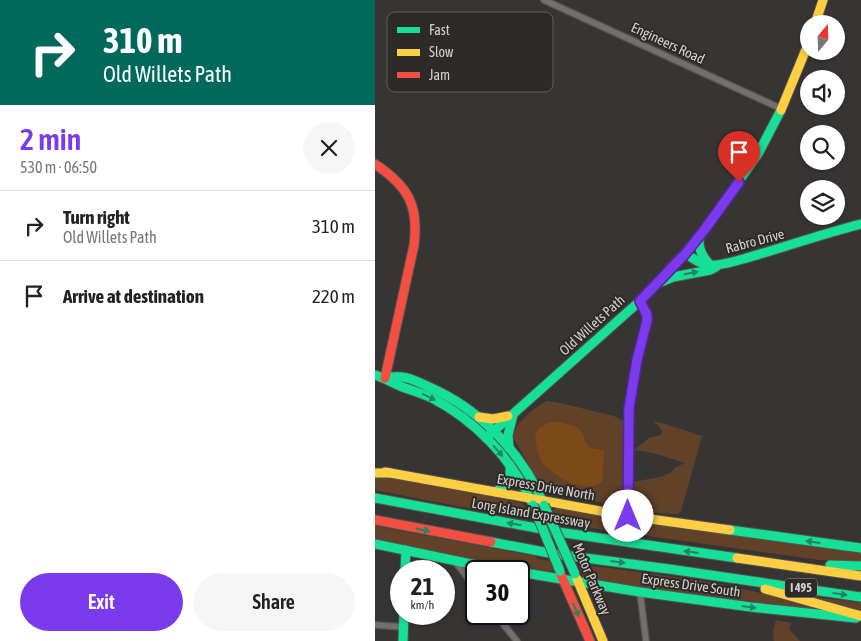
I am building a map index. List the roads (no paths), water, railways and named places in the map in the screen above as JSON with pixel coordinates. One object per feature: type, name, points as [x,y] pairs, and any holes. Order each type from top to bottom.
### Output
[{"type":"main road","points":[[818,15],[823,0]]},
{"type":"main road","name":"Old Willets Path","points":[[486,438],[640,301],[685,254],[758,154],[782,109],[802,60]]},
{"type":"main road","points":[[375,164],[395,177],[403,187],[414,210],[416,223],[414,245],[385,378]]},
{"type":"main road","name":"Rabro Drive","points":[[685,254],[699,262],[710,265],[726,263],[776,251],[861,224]]},
{"type":"main road","points":[[699,236],[699,251],[710,265]]},
{"type":"main road","points":[[657,284],[673,277],[710,270],[726,263]]},
{"type":"main road","name":"Motor Parkway","points":[[375,375],[423,394],[453,411],[476,428],[510,465],[517,474],[531,502],[590,641]]},
{"type":"main road","name":"Motor Parkway","points":[[385,378],[399,376],[429,386],[451,398],[476,416],[509,448],[531,477],[577,578],[603,641]]},
{"type":"main road","points":[[476,416],[500,419],[513,414]]},
{"type":"main road","points":[[509,448],[507,440],[508,431],[513,414]]},
{"type":"main road","points":[[495,492],[507,485],[510,476],[510,465]]},
{"type":"main road","name":"Express Drive North","points":[[375,471],[495,492],[531,502],[861,548]]},
{"type":"main road","name":"Long Island Expressway","points":[[375,498],[558,532],[861,576]]},
{"type":"main road","name":"I 495","points":[[375,520],[555,554],[861,597]]},
{"type":"main road","points":[[375,544],[454,560]]},
{"type":"main road","points":[[406,550],[406,560]]},
{"type":"main road","points":[[715,555],[821,565],[861,566]]},
{"type":"main road","name":"Express Drive South","points":[[530,573],[561,575],[600,586],[751,607],[861,617]]},
{"type":"main road","points":[[740,579],[861,617]]},
{"type":"main road","points":[[587,602],[592,592],[600,586]]},
{"type":"main road","points":[[403,627],[403,641]]},
{"type":"street","name":"Engineers Road","points":[[544,0],[782,109]]},
{"type":"street","points":[[628,516],[629,408],[637,360],[647,321],[647,315],[640,301]]},
{"type":"street","points":[[455,561],[465,574]]},
{"type":"street","points":[[640,592],[646,641]]},
{"type":"street","points":[[375,625],[403,627]]},
{"type":"street","points":[[504,625],[517,641]]}]
